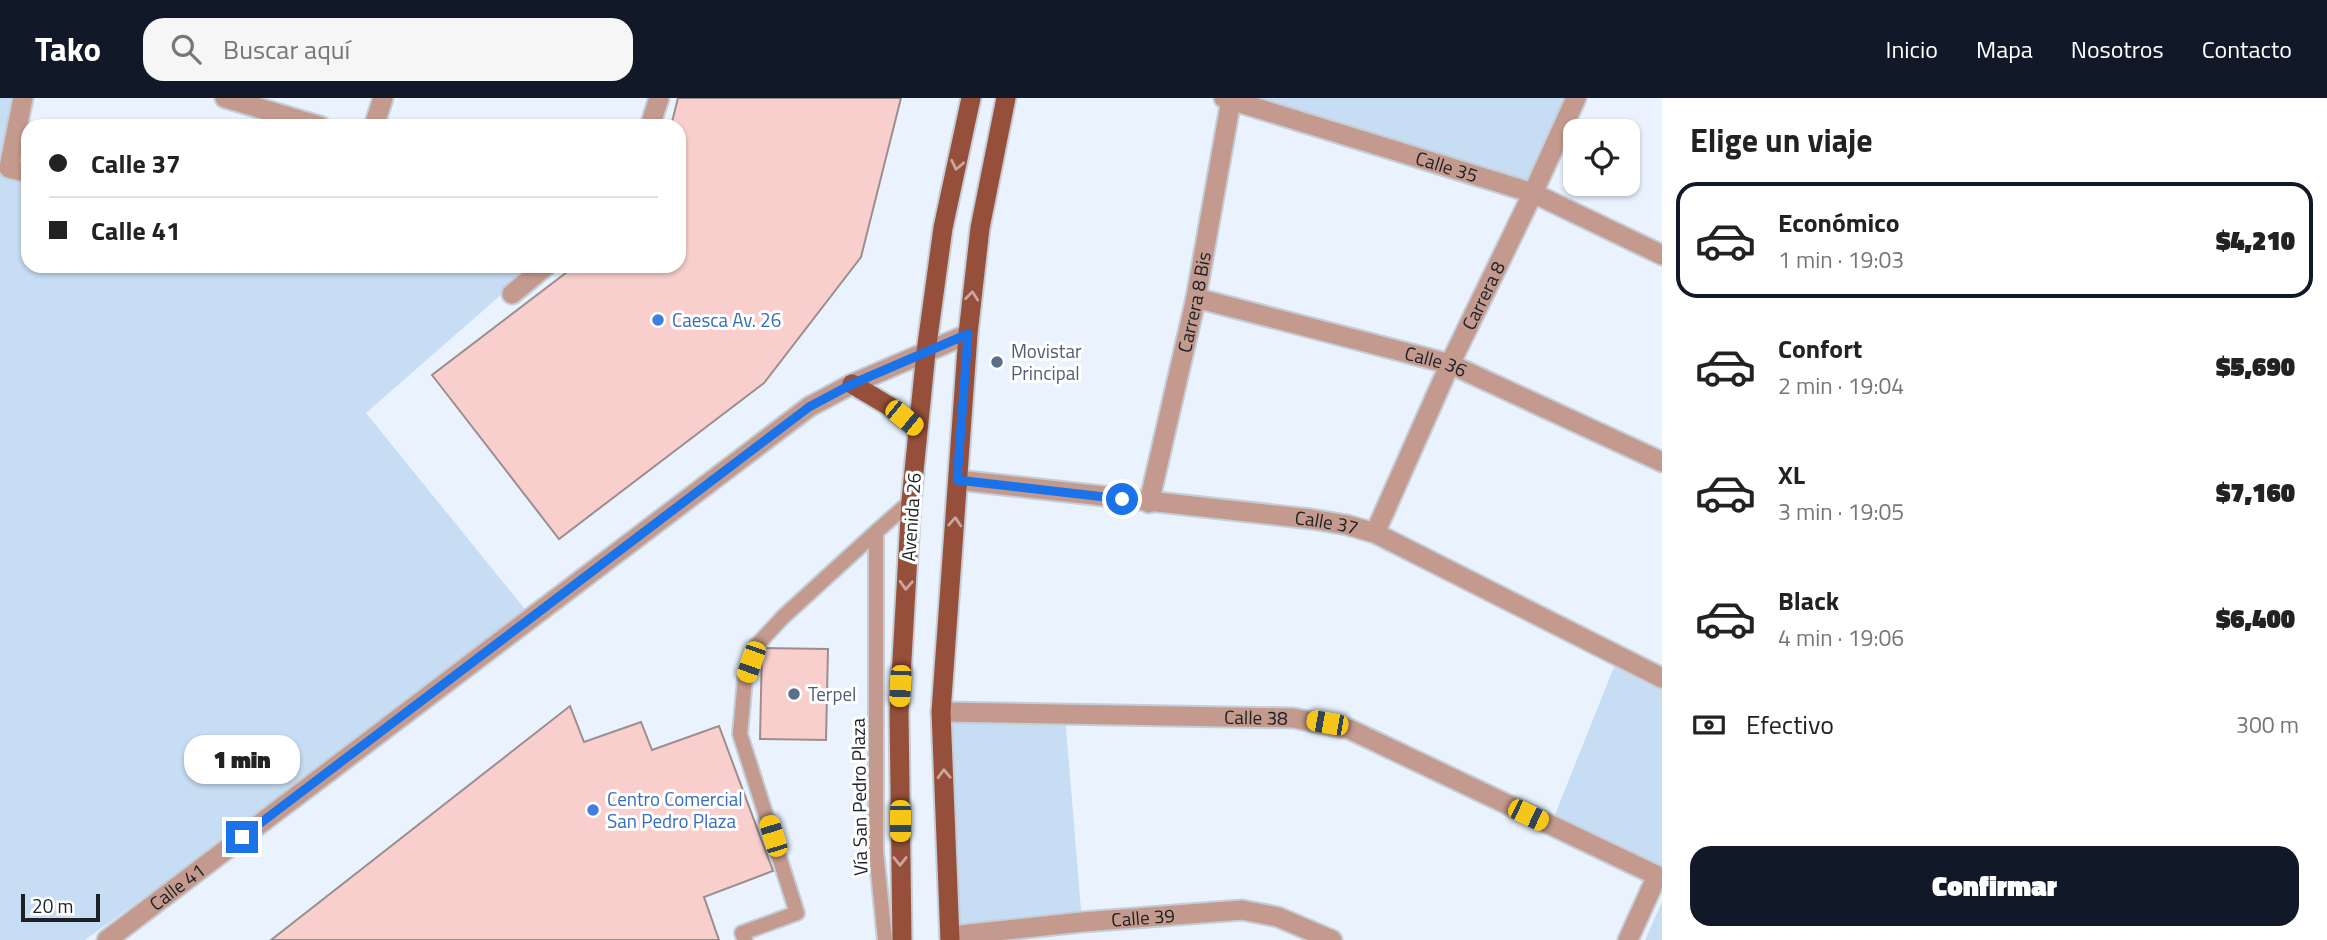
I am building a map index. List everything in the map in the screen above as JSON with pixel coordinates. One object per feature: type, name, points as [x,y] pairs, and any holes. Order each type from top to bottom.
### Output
[{"type":"main road","name":"Avenida 26","points":[[902,940],[899,712],[911,501],[926,352],[943,228],[971,98]]},
{"type":"main road","points":[[950,938],[941,712],[968,334],[980,229],[1006,98]]},
{"type":"main road","points":[[852,384],[889,406],[918,429]]},
{"type":"street","points":[[22,119],[23,98]]},
{"type":"street","points":[[226,98],[296,119]]},
{"type":"street","points":[[376,119],[383,98]]},
{"type":"street","points":[[652,119],[659,98]]},
{"type":"street","name":"Carrera 8","points":[[1375,533],[1450,364],[1576,98]]},
{"type":"street","name":"Calle 35","points":[[1227,99],[1533,193],[1662,255]]},
{"type":"street","name":"Carrera 8 Bis","points":[[1149,503],[1196,298],[1227,99]]},
{"type":"street","points":[[19,171],[21,134]]},
{"type":"street","points":[[512,294],[538,273]]},
{"type":"street","name":"Calle 36","points":[[1196,298],[1450,364],[1662,462]]},
{"type":"street","name":"Calle 41","points":[[107,940],[809,407],[852,384],[968,334]]},
{"type":"street","name":"Calle 37","points":[[957,480],[1347,525],[1375,533],[1662,678]]},
{"type":"street","name":"Calle 38","points":[[941,712],[1293,718],[1327,723],[1349,729],[1659,877]]},
{"type":"street","points":[[1628,940],[1659,877]]},
{"type":"street","name":"Calle 39","points":[[950,938],[1082,922],[1242,910],[1278,917],[1332,940]]},
{"type":"lane","points":[[745,940],[742,933],[797,913],[740,734],[745,679],[757,645],[783,617],[911,501]]},
{"type":"lane","name":"Vía San Pedro Plaza","points":[[876,532],[876,851],[885,940]]},
{"type":"shaded area","points":[[0,98],[21,98],[9,167],[21,171],[21,273],[526,273],[366,413],[532,618],[85,940],[0,940]]},
{"type":"shaded area","points":[[1262,98],[1576,98],[1566,119],[1563,119],[1563,127],[1533,193],[1258,108]]},
{"type":"shaded area","points":[[1616,662],[1662,683],[1662,874],[1552,822]]},
{"type":"shaded area","points":[[941,712],[1065,715],[1082,922],[950,936]]},
{"type":"shaded area","points":[[1662,902],[1662,940],[1645,940]]},
{"type":"building","name":"Caesca Av. 26","points":[[678,98],[901,98],[861,257],[764,383],[559,539],[432,375],[566,273],[686,273],[686,119],[673,119]]},
{"type":"building","name":"Terpel","points":[[762,648],[828,649],[826,740],[760,739]]},
{"type":"building","name":"Centro Comercial San Pedro Plaza","points":[[570,706],[584,742],[641,722],[652,750],[719,726],[773,871],[704,897],[719,940],[271,940]]},
{"type":"place","name":"Caesca Av. 26","points":[[658,320]]},
{"type":"place","name":"Movistar Principal","points":[[997,362]]},
{"type":"place","name":"Terpel","points":[[794,694]]},
{"type":"place","name":"Centro Comercial San Pedro Plaza","points":[[593,810]]},
{"type":"route","points":[[242,837],[809,407],[852,384],[968,334],[957,480],[1122,499]]}]
